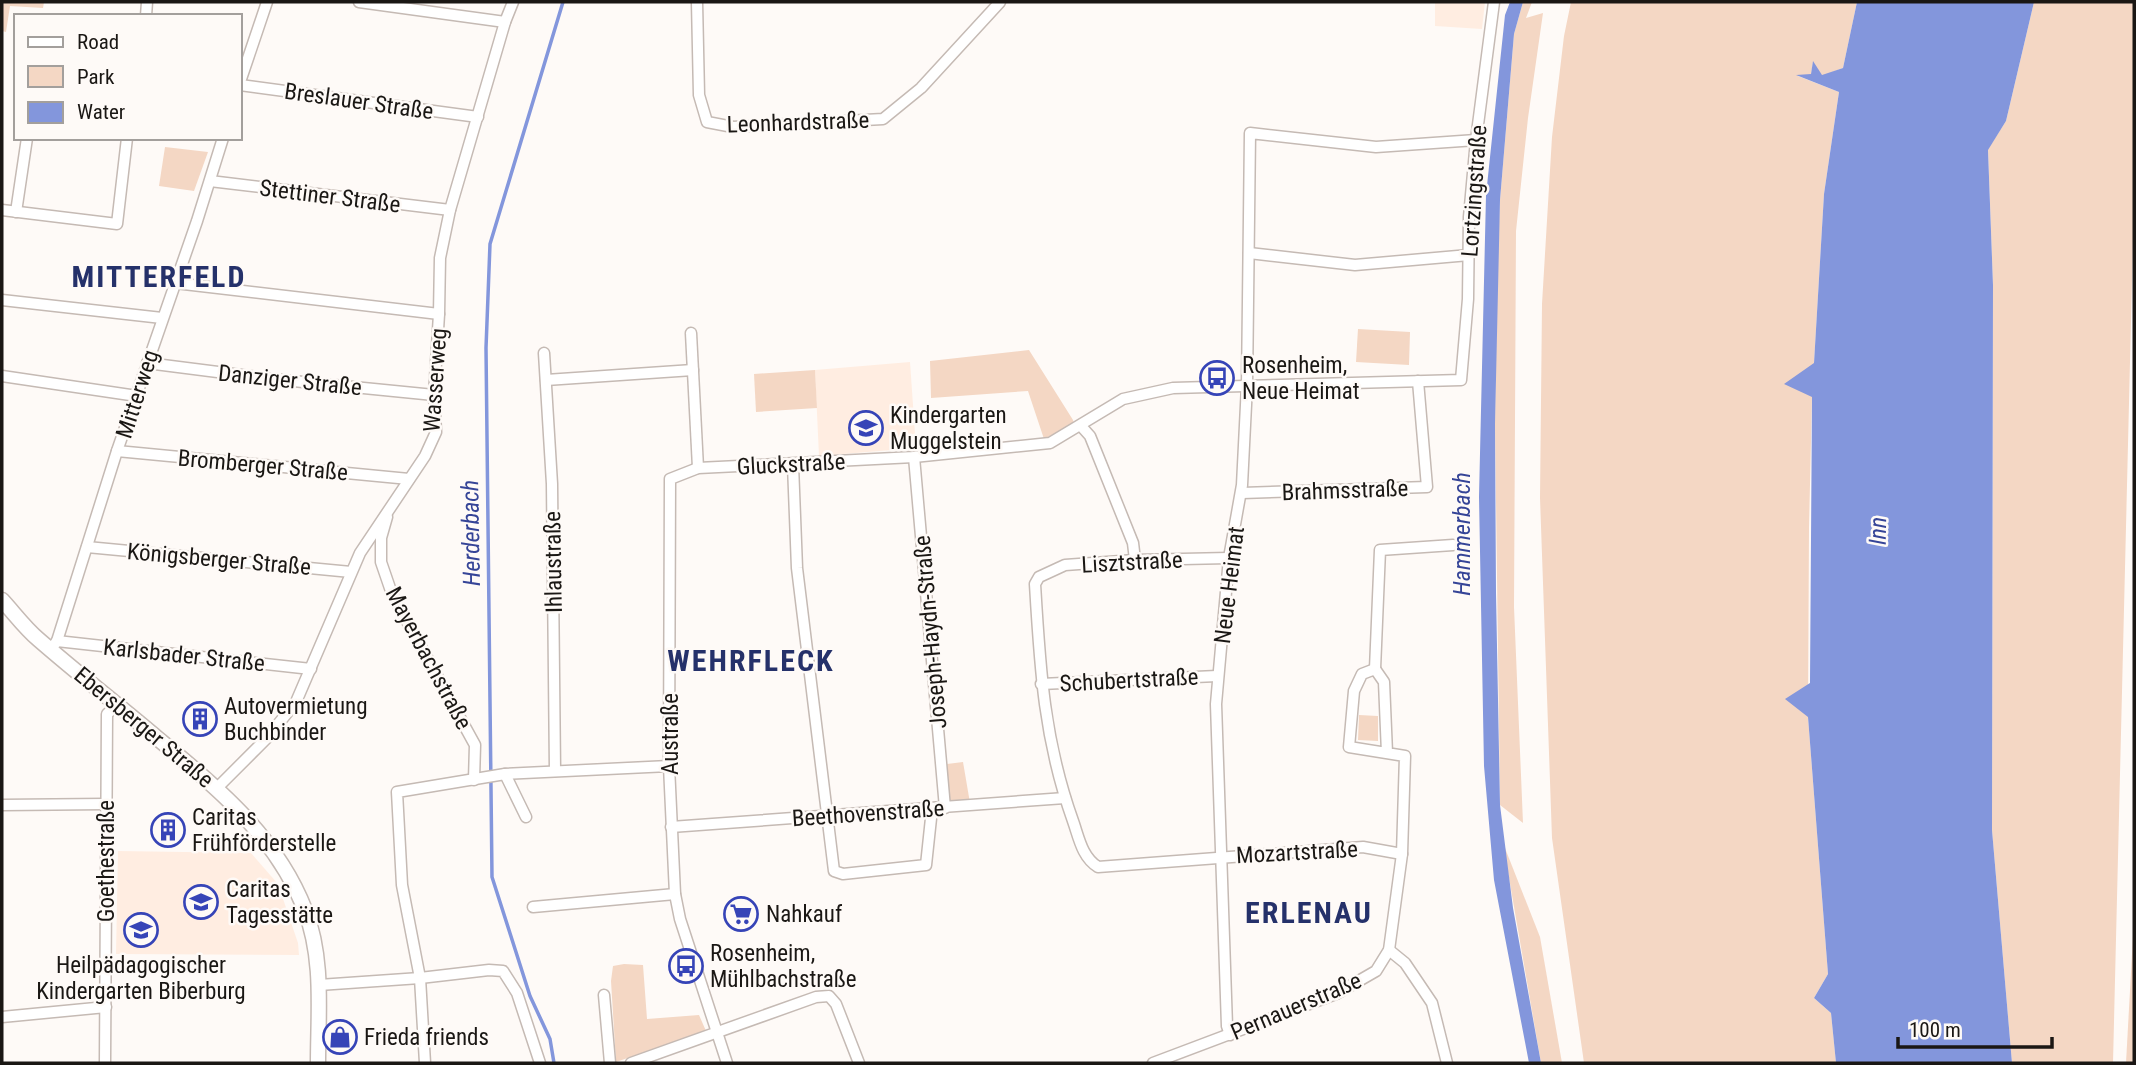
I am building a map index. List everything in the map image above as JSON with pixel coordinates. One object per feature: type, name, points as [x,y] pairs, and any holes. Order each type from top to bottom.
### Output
[{"type":"street","points":[[243,64],[267,2]]},
{"type":"street","points":[[359,2],[505,22]]},
{"type":"street","name":"Wasserweg","points":[[216,788],[296,702],[360,553],[425,456],[436,432],[433,395],[440,258],[450,210],[513,2]]},
{"type":"street","name":"Leonhardstraße","points":[[697,2],[699,95],[707,122],[733,127],[883,119],[920,88],[1000,2]]},
{"type":"street","name":"Lortzingstraße","points":[[1461,380],[1468,299],[1469,217],[1494,2]]},
{"type":"street","name":"Breslauer Straße","points":[[242,84],[478,117]]},
{"type":"street","name":"Neue Heimat","points":[[1230,1035],[1227,1026],[1216,704],[1229,558],[1242,494],[1247,385],[1250,134],[1376,147],[1476,140]]},
{"type":"street","points":[[16,212],[27,140]]},
{"type":"street","points":[[2,210],[117,224],[127,140]]},
{"type":"street","name":"Mitterweg","points":[[54,645],[222,140]]},
{"type":"street","name":"Stettiner Straße","points":[[210,181],[450,210]]},
{"type":"street","points":[[1249,253],[1355,265],[1469,255]]},
{"type":"street","points":[[175,283],[439,314]]},
{"type":"street","points":[[2,300],[162,318]]},
{"type":"street","points":[[691,333],[698,468]]},
{"type":"street","name":"Ihlaustraße","points":[[544,353],[552,484],[555,771]]},
{"type":"street","name":"Danziger Straße","points":[[147,363],[433,395]]},
{"type":"street","points":[[546,380],[693,370]]},
{"type":"street","points":[[2,376],[137,396]]},
{"type":"street","name":"Gluckstraße","points":[[698,468],[914,457],[1050,443],[1123,399],[1173,388],[1461,380]]},
{"type":"street","name":"Brahmsstraße","points":[[1242,494],[1427,487],[1418,381]]},
{"type":"street","points":[[1081,426],[1090,436],[1133,542],[1135,560]]},
{"type":"street","name":"Bromberger Straße","points":[[117,452],[409,479]]},
{"type":"street","name":"Joseph-Haydn-Straße","points":[[914,457],[945,808]]},
{"type":"street","points":[[793,465],[797,568],[834,871],[843,874],[926,865],[932,809]]},
{"type":"street","name":"Austraße","points":[[698,468],[670,479],[671,827],[675,894],[680,919],[727,1063]]},
{"type":"street","name":"Mayerbachstraße","points":[[389,507],[381,538],[381,562],[392,594],[475,745],[475,780]]},
{"type":"street","points":[[1387,753],[1384,682],[1375,669],[1380,550],[1453,545]]},
{"type":"street","name":"Königsberger Straße","points":[[87,547],[351,572]]},
{"type":"street","name":"Lisztstraße","points":[[1039,577],[1065,565],[1229,558]]},
{"type":"street","name":"Mozartstraße","points":[[1039,577],[1035,584],[1041,684],[1047,728],[1065,798],[1085,856],[1098,867],[1363,847],[1402,854]]},
{"type":"street","name":"Ebersberger Straße","points":[[2,600],[37,639],[54,645],[117,705],[216,788],[258,831],[285,870],[305,911],[314,947],[319,985],[318,1063]]},
{"type":"street","name":"Karlsbader Straße","points":[[54,645],[311,669]]},
{"type":"street","points":[[1375,669],[1362,674],[1353,691],[1349,747],[1405,755],[1402,854],[1389,950],[1405,963],[1432,1003],[1447,1063]]},
{"type":"street","name":"Schubertstraße","points":[[1041,684],[1217,676]]},
{"type":"street","name":"Goethestraße","points":[[106,1063],[107,714],[117,705]]},
{"type":"street","points":[[425,1063],[420,978],[402,886],[397,792],[504,774],[669,766]]},
{"type":"street","points":[[504,774],[526,817]]},
{"type":"street","name":"Beethovenstraße","points":[[671,827],[1065,798]]},
{"type":"street","points":[[2,805],[106,804]]},
{"type":"street","points":[[533,907],[675,894]]},
{"type":"street","name":"Pernauerstraße","points":[[1153,1063],[1336,993],[1376,971],[1389,950]]},
{"type":"street","points":[[319,985],[503,971],[517,993],[540,1063]]},
{"type":"street","points":[[604,995],[610,1063]]},
{"type":"street","points":[[631,1063],[816,997],[829,996],[836,1004],[859,1063]]},
{"type":"street","points":[[2,1017],[106,1007]]},
{"type":"shaded area","points":[[1435,2],[1485,2],[1482,29],[1435,26]]},
{"type":"shaded area","name":"Kindergarten Muggelstein","points":[[910,362],[916,448],[819,456],[815,370]]},
{"type":"shaded area","name":"Caritas Tagesstätte","points":[[118,851],[251,853],[278,884],[298,943],[299,955],[116,954]]},
{"type":"green space","points":[[2,2],[44,2],[43,8],[10,6],[6,32],[2,31]]},
{"type":"green space","points":[[1523,2],[1532,2],[1526,18],[1543,13],[1516,231],[1514,607],[1523,823],[1500,805],[1495,424],[1500,200],[1514,34]]},
{"type":"green space","points":[[1571,2],[1857,2],[1843,68],[1822,76],[1813,62],[1811,75],[1798,76],[1839,92],[1824,194],[1812,397],[1808,717],[1828,974],[1814,998],[1831,1013],[1836,1063],[1584,1063],[1552,838],[1540,498],[1542,304],[1552,137],[1564,36]]},
{"type":"green space","points":[[2034,2],[2134,2],[2134,197],[2113,1063],[2012,1063],[1992,830],[1993,285],[1988,149],[2006,121]]},
{"type":"green space","points":[[165,147],[208,152],[194,191],[159,186]]},
{"type":"green space","points":[[1358,329],[1410,332],[1409,365],[1356,362]]},
{"type":"green space","points":[[1029,350],[1074,424],[1044,439],[1028,391],[931,398],[930,361]]},
{"type":"green space","points":[[815,370],[817,408],[756,412],[754,374]]},
{"type":"green space","points":[[1359,715],[1378,716],[1378,741],[1358,740]]},
{"type":"green space","points":[[963,762],[970,803],[950,802],[947,764]]},
{"type":"green space","points":[[1503,843],[1540,937],[1562,1063],[1541,1063]]},
{"type":"green space","points":[[2134,918],[2134,1063],[2126,1063]]},
{"type":"green space","points":[[643,965],[647,1019],[699,1015],[706,1031],[616,1062],[611,981],[613,966]]},
{"type":"water","points":[[1510,2],[1523,2],[1514,34],[1500,200],[1495,424],[1500,805],[1513,908],[1541,1063],[1529,1063],[1494,880],[1484,766],[1479,497],[1486,195],[1505,15]]},
{"type":"water","name":"Inn","points":[[1857,2],[2034,2],[2006,121],[1988,150],[1993,285],[1992,830],[2012,1063],[1836,1063],[1831,1013],[1814,998],[1828,974],[1808,717],[1785,699],[1810,683],[1812,397],[1784,384],[1814,363],[1824,194],[1839,92],[1796,75],[1811,74],[1813,61],[1822,75],[1843,68]]},
{"type":"waterway","name":"Herderbach","points":[[554,1063],[550,1039],[530,996],[492,877],[486,348],[490,244],[563,2]]},
{"type":"place","name":"Rosenheim, Neue Heimat","points":[[1217,378]]},
{"type":"place","name":"Kindergarten Muggelstein","points":[[866,428]]},
{"type":"place","name":"Autovermietung Buchbinder","points":[[200,719]]},
{"type":"place","name":"Caritas Frühförderstelle","points":[[168,830]]},
{"type":"place","name":"Caritas Tagesstätte","points":[[201,902]]},
{"type":"place","name":"Nahkauf","points":[[741,914]]},
{"type":"place","name":"Heilpädagogischer Kindergarten Biberburg","points":[[141,930]]},
{"type":"place","name":"Rosenheim, Mühlbachstraße","points":[[686,966]]},
{"type":"place","name":"Frieda friends","points":[[340,1037]]},
{"type":"district","name":"MITTERFELD","points":[[159,277]]},
{"type":"district","name":"WEHRFLECK","points":[[751,661]]},
{"type":"district","name":"ERLENAU","points":[[1309,913]]},
{"type":"water label","name":"Hammerbach","points":[[1462,534]]}]
